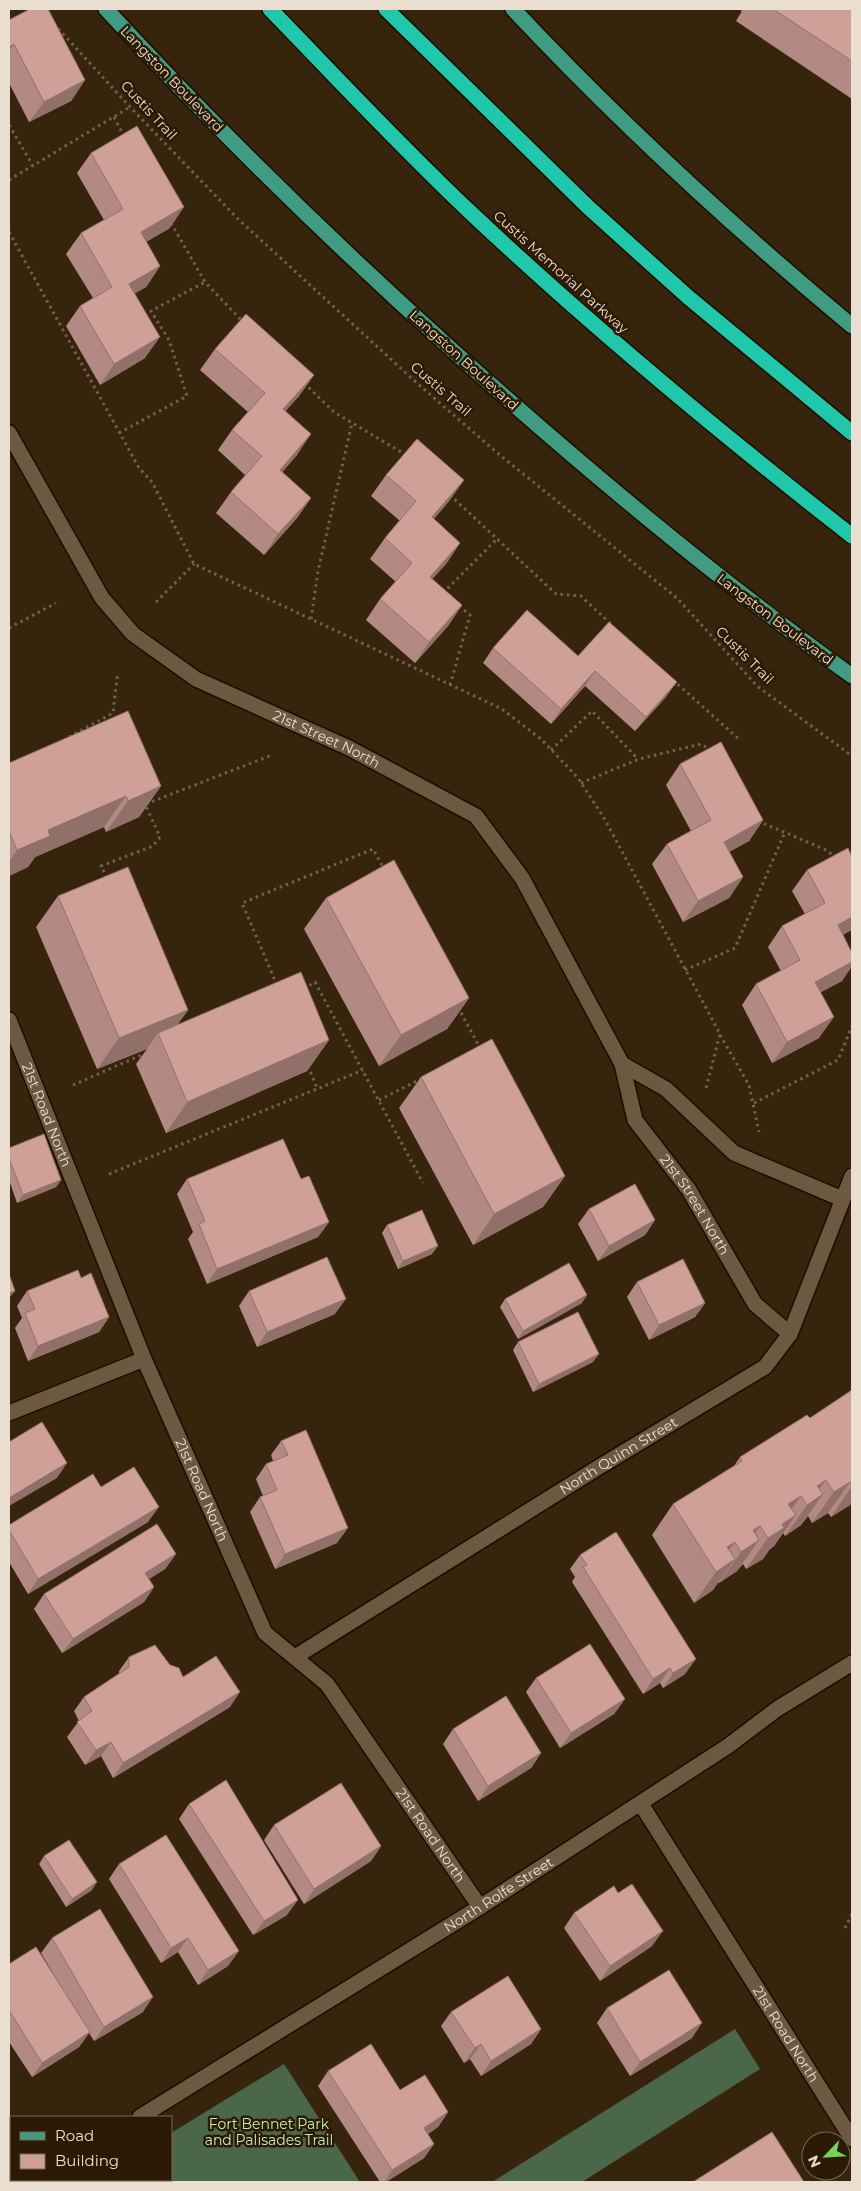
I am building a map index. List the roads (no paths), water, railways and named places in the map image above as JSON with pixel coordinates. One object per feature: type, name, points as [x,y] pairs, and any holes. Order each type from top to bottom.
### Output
[{"type":"highway","name":"Custis Memorial Parkway","points":[[270,9],[469,211],[577,310],[684,403],[852,536]]},
{"type":"highway","points":[[386,9],[588,207],[688,297],[852,433]]},
{"type":"main road","name":"Langston Boulevard","points":[[106,9],[159,67],[256,166],[351,258],[557,444],[680,547],[852,676]]},
{"type":"main road","points":[[513,9],[684,180],[756,245],[852,326]]},
{"type":"street","name":"21st Street North","points":[[9,433],[102,598],[133,634],[196,679],[349,748],[476,816],[522,878],[622,1064],[635,1120],[689,1190],[755,1304],[790,1334]]},
{"type":"street","name":"21st Road North","points":[[9,1020],[144,1359],[265,1633],[327,1684],[480,1907]]},
{"type":"street","points":[[622,1064],[666,1089],[734,1153],[842,1199]]},
{"type":"street","name":"North Quinn Street","points":[[295,1658],[598,1467],[765,1367],[790,1334],[852,1176]]},
{"type":"street","points":[[9,1413],[144,1359]]},
{"type":"street","name":"North Rolfe Street","points":[[142,2116],[480,1907],[641,1804],[728,1746],[777,1709],[852,1663]]},
{"type":"street","name":"21st Road North","points":[[641,1804],[852,2138]]},
{"type":"park label","name":"Fort Bennet Park and Palisades Trail","points":[[269,2132]]}]
